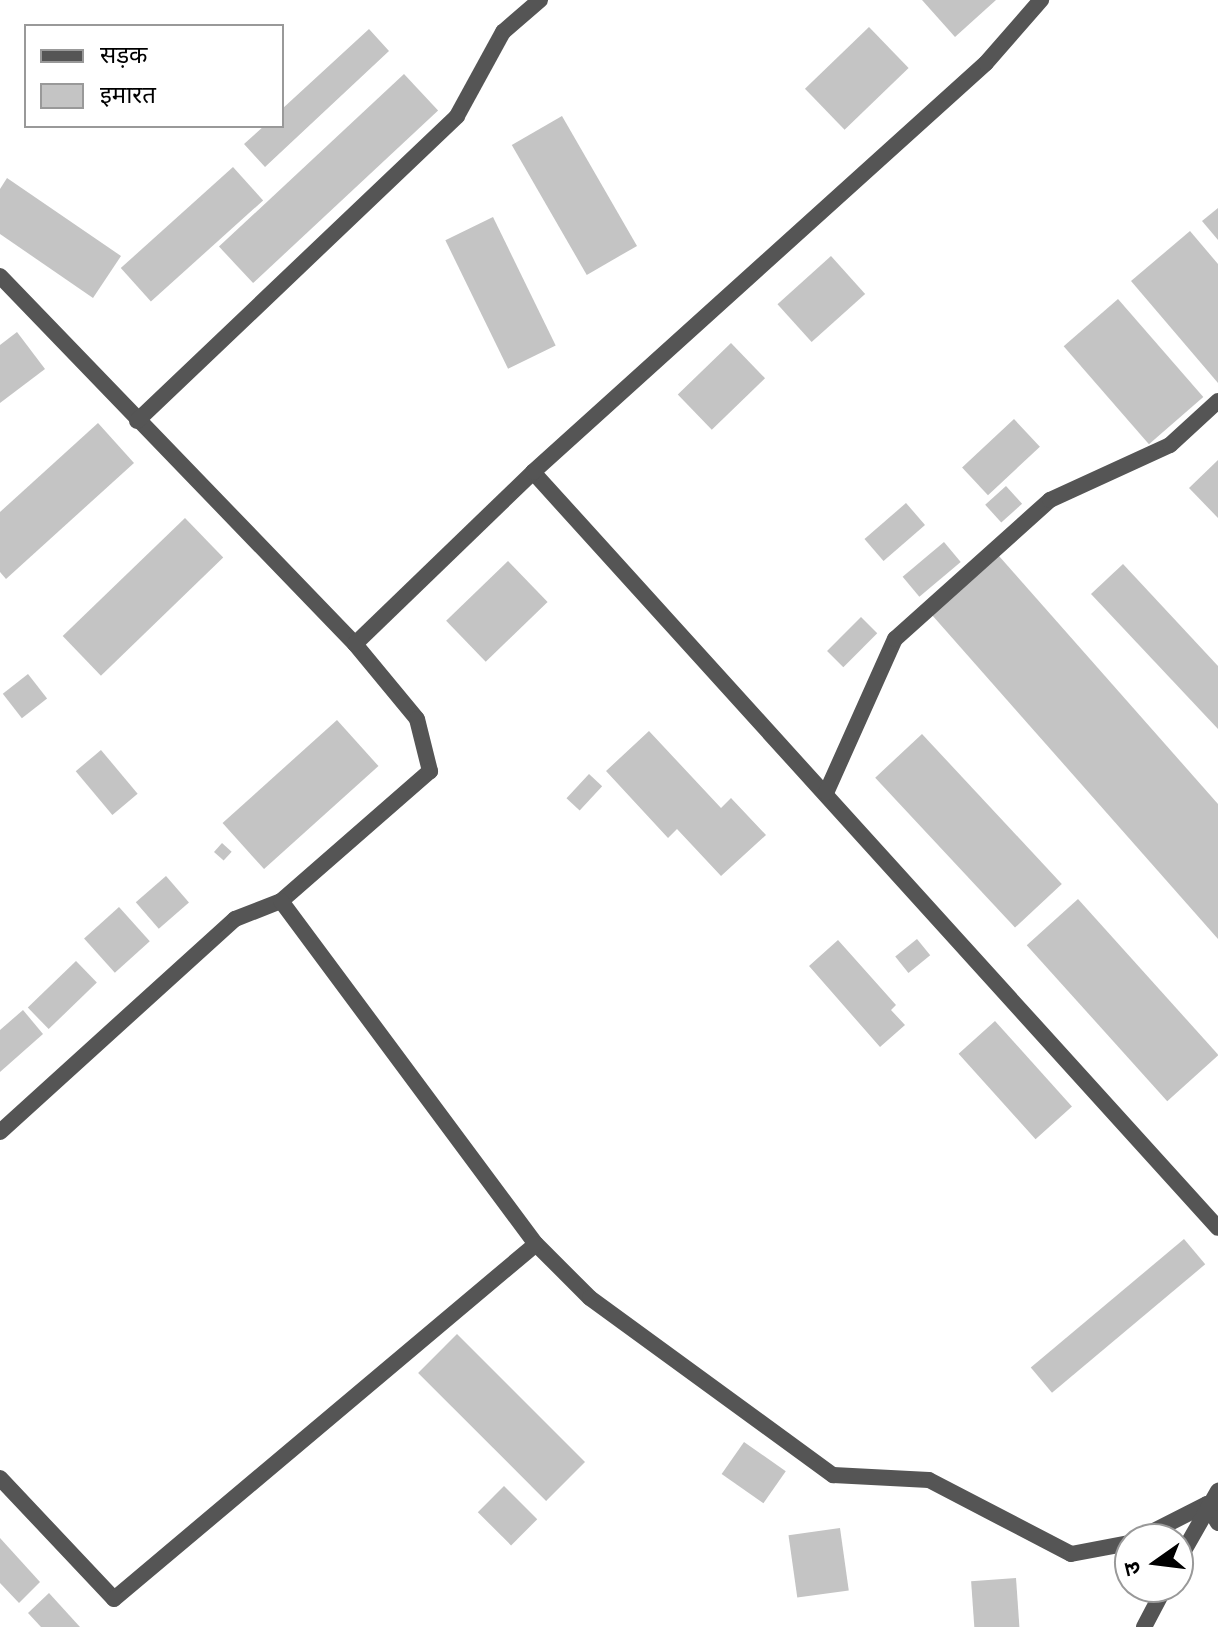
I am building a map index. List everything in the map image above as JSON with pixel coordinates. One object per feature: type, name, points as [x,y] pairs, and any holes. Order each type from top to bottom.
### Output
[{"type":"street","points":[[137,421],[457,116],[503,32],[540,0]]},
{"type":"street","points":[[355,644],[533,472],[986,63],[1041,0]]},
{"type":"street","points":[[0,276],[355,644],[417,719],[430,771],[281,901],[235,919],[0,1132]]},
{"type":"street","points":[[826,793],[895,639],[1050,500],[1170,445],[1218,401]]},
{"type":"street","points":[[533,472],[1218,1228]]},
{"type":"street","points":[[281,901],[536,1244],[590,1298],[833,1475],[929,1480],[1071,1554],[1114,1546]]},
{"type":"street","points":[[0,1478],[114,1599],[536,1244]]},
{"type":"street","points":[[1213,1497],[1218,1523]]},
{"type":"street","points":[[1167,1523],[1213,1497]]},
{"type":"street","points":[[1194,1532],[1213,1497]]},
{"type":"street","points":[[1144,1627],[1157,1603]]},
{"type":"building","points":[[922,0],[996,0],[955,37]]},
{"type":"building","points":[[869,27],[909,68],[845,130],[805,89]]},
{"type":"building","points":[[369,29],[389,51],[265,167],[244,144],[262,128],[284,128],[284,107]]},
{"type":"building","points":[[404,74],[438,111],[253,283],[219,247]]},
{"type":"building","points":[[562,116],[637,246],[587,275],[512,145]]},
{"type":"building","points":[[233,167],[263,200],[151,301],[121,268]]},
{"type":"building","points":[[7,178],[121,256],[93,298],[0,234],[0,189]]},
{"type":"building","points":[[1218,208],[1218,240],[1202,221]]},
{"type":"building","points":[[493,217],[556,346],[508,369],[445,240]]},
{"type":"building","points":[[1190,231],[1218,264],[1218,383],[1131,281]]},
{"type":"building","points":[[831,256],[865,294],[812,342],[777,304]]},
{"type":"building","points":[[1118,299],[1203,397],[1149,444],[1064,346]]},
{"type":"building","points":[[17,332],[45,369],[0,403],[0,345]]},
{"type":"building","points":[[731,343],[765,378],[712,430],[678,394]]},
{"type":"building","points":[[1014,419],[1040,447],[988,495],[962,467]]},
{"type":"building","points":[[98,423],[134,463],[6,579],[0,572],[0,512]]},
{"type":"building","points":[[1218,460],[1218,518],[1189,488]]},
{"type":"building","points":[[1006,486],[1022,504],[1001,523],[985,505]]},
{"type":"building","points":[[906,503],[925,525],[884,561],[864,539]]},
{"type":"building","points":[[185,518],[223,558],[101,676],[63,636]]},
{"type":"building","points":[[944,542],[961,562],[919,597],[903,577]]},
{"type":"building","points":[[999,556],[1218,804],[1218,939],[932,615]]},
{"type":"building","points":[[508,561],[548,602],[486,662],[446,621]]},
{"type":"building","points":[[1123,564],[1218,666],[1218,729],[1091,594]]},
{"type":"building","points":[[861,617],[877,633],[843,667],[827,651]]},
{"type":"building","points":[[28,674],[47,698],[22,718],[3,694]]},
{"type":"building","points":[[337,720],[378,766],[264,869],[223,823]]},
{"type":"building","points":[[649,731],[721,808],[731,798],[766,835],[721,876],[677,829],[668,838],[606,771]]},
{"type":"building","points":[[922,734],[1062,884],[1015,928],[875,778]]},
{"type":"building","points":[[101,750],[138,794],[112,815],[76,771]]},
{"type":"building","points":[[589,774],[602,786],[580,810],[566,798]]},
{"type":"building","points":[[222,843],[232,852],[224,861],[214,852]]},
{"type":"building","points":[[166,876],[189,902],[159,929],[136,902]]},
{"type":"building","points":[[1078,899],[1218,1054],[1167,1101],[1027,945]]},
{"type":"building","points":[[119,907],[150,941],[115,973],[84,938]]},
{"type":"building","points":[[917,939],[930,955],[908,973],[895,957]]},
{"type":"building","points":[[838,940],[896,1005],[891,1010],[905,1025],[880,1047],[809,966]]},
{"type":"building","points":[[76,961],[97,983],[49,1029],[28,1008]]},
{"type":"building","points":[[23,1010],[43,1034],[0,1072],[0,1030]]},
{"type":"building","points":[[995,1021],[1072,1106],[1036,1139],[959,1054]]},
{"type":"building","points":[[1184,1239],[1205,1264],[1052,1393],[1031,1368]]},
{"type":"building","points":[[457,1334],[585,1462],[546,1501],[418,1373]]},
{"type":"building","points":[[744,1442],[786,1471],[763,1503],[722,1474]]},
{"type":"building","points":[[504,1486],[537,1519],[511,1545],[478,1512]]},
{"type":"building","points":[[840,1528],[849,1590],[797,1598],[789,1535]]},
{"type":"building","points":[[0,1538],[40,1582],[19,1603],[0,1583]]},
{"type":"building","points":[[1016,1578],[1019,1627],[974,1627],[971,1581]]},
{"type":"building","points":[[49,1593],[80,1627],[41,1627],[28,1613]]}]
